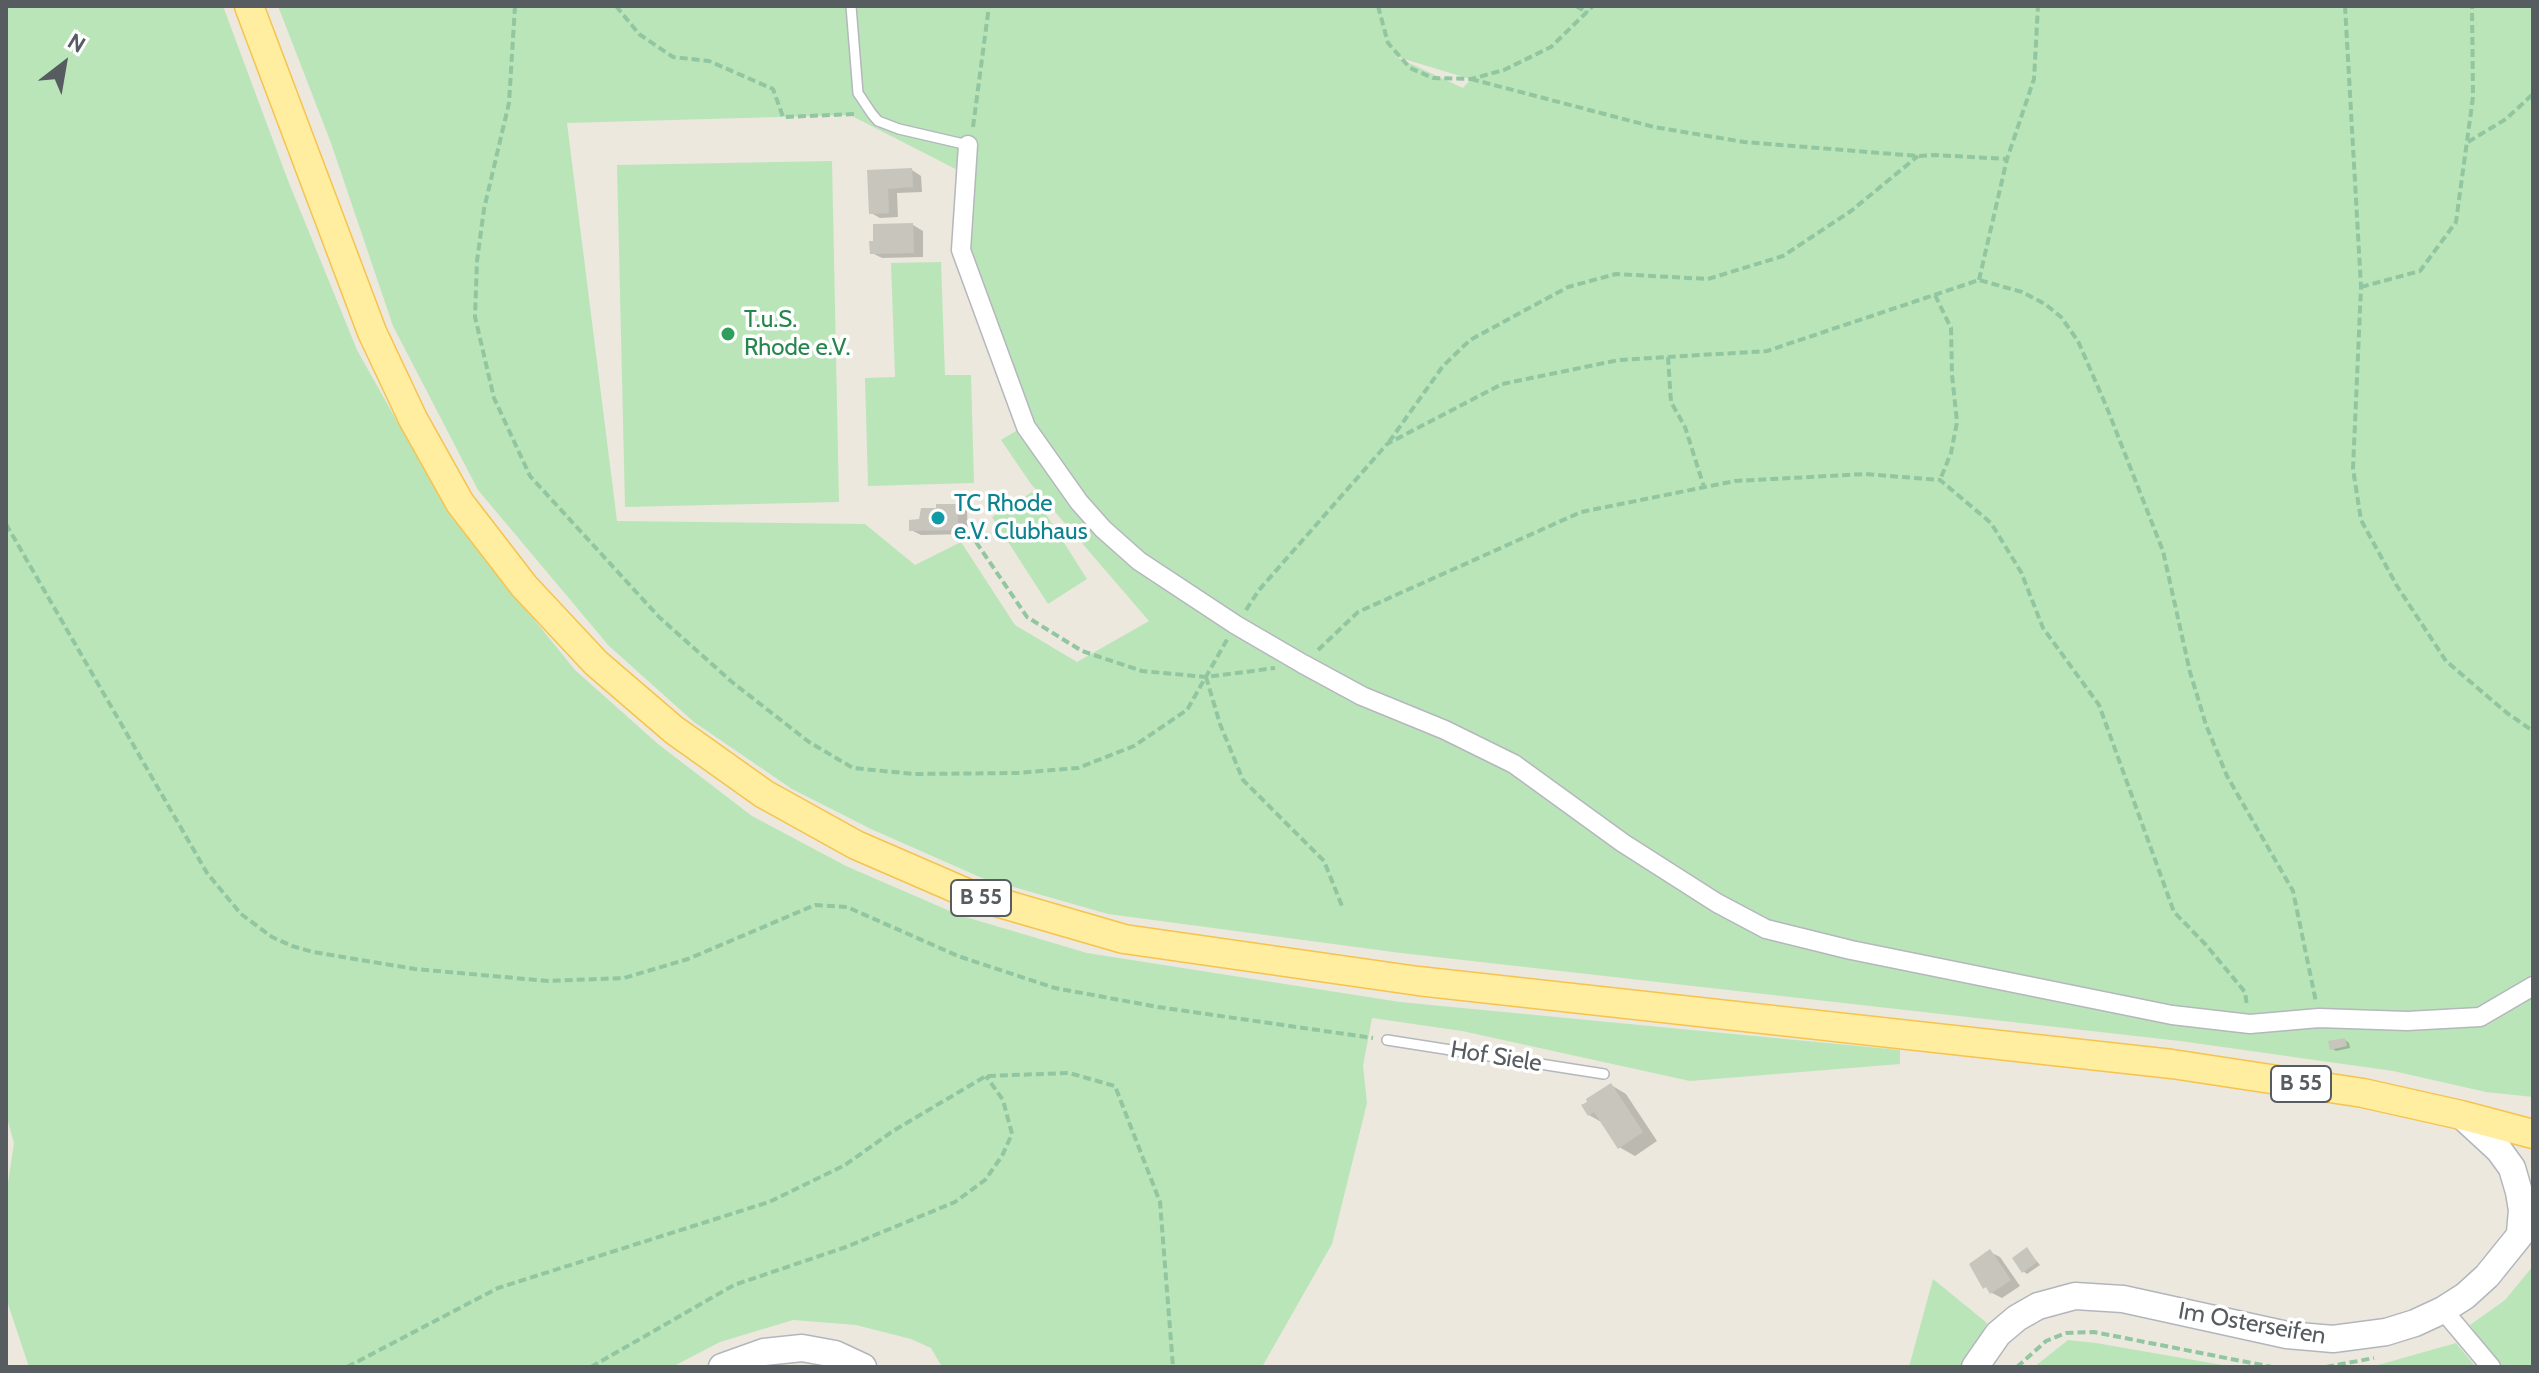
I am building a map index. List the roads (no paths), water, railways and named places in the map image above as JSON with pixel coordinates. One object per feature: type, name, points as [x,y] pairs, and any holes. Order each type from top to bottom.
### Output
[{"type":"main road","name":"B 55","points":[[249,6],[372,332],[413,419],[460,503],[524,586],[596,663],[674,730],[764,794],[856,845],[969,894],[1124,939],[1418,981],[2172,1064],[2363,1093],[2533,1134]]},
{"type":"street","points":[[968,145],[961,250],[1026,427],[1079,502],[1103,529],[1139,561],[1236,625],[1303,664],[1362,696],[1445,730],[1514,764],[1648,859],[1717,903],[1766,929],[1851,950],[2172,1015],[2250,1024],[2319,1018],[2407,1021],[2480,1017],[2533,986]]},
{"type":"street","points":[[2461,1115],[2499,1150],[2512,1168],[2526,1226]]},
{"type":"street","name":"Im Osterseifen","points":[[1975,1367],[1998,1334],[2017,1318],[2038,1306],[2075,1296],[2123,1299],[2287,1335],[2333,1339],[2386,1332],[2415,1323],[2465,1296],[2487,1276],[2526,1226],[2533,1189]]},
{"type":"street","points":[[2443,1310],[2491,1367]]},
{"type":"street","points":[[722,1367],[764,1352],[802,1348],[835,1354],[863,1367]]},
{"type":"lane","points":[[851,6],[858,93],[872,114],[878,121],[899,129],[968,145]]},
{"type":"lane","name":"Hof Siele","points":[[1387,1040],[1604,1074]]},
{"type":"place","name":"T.u.S. Rhode e.V.","points":[[728,334]]},
{"type":"place","name":"TC Rhode e.V. Clubhaus","points":[[938,518]]}]
